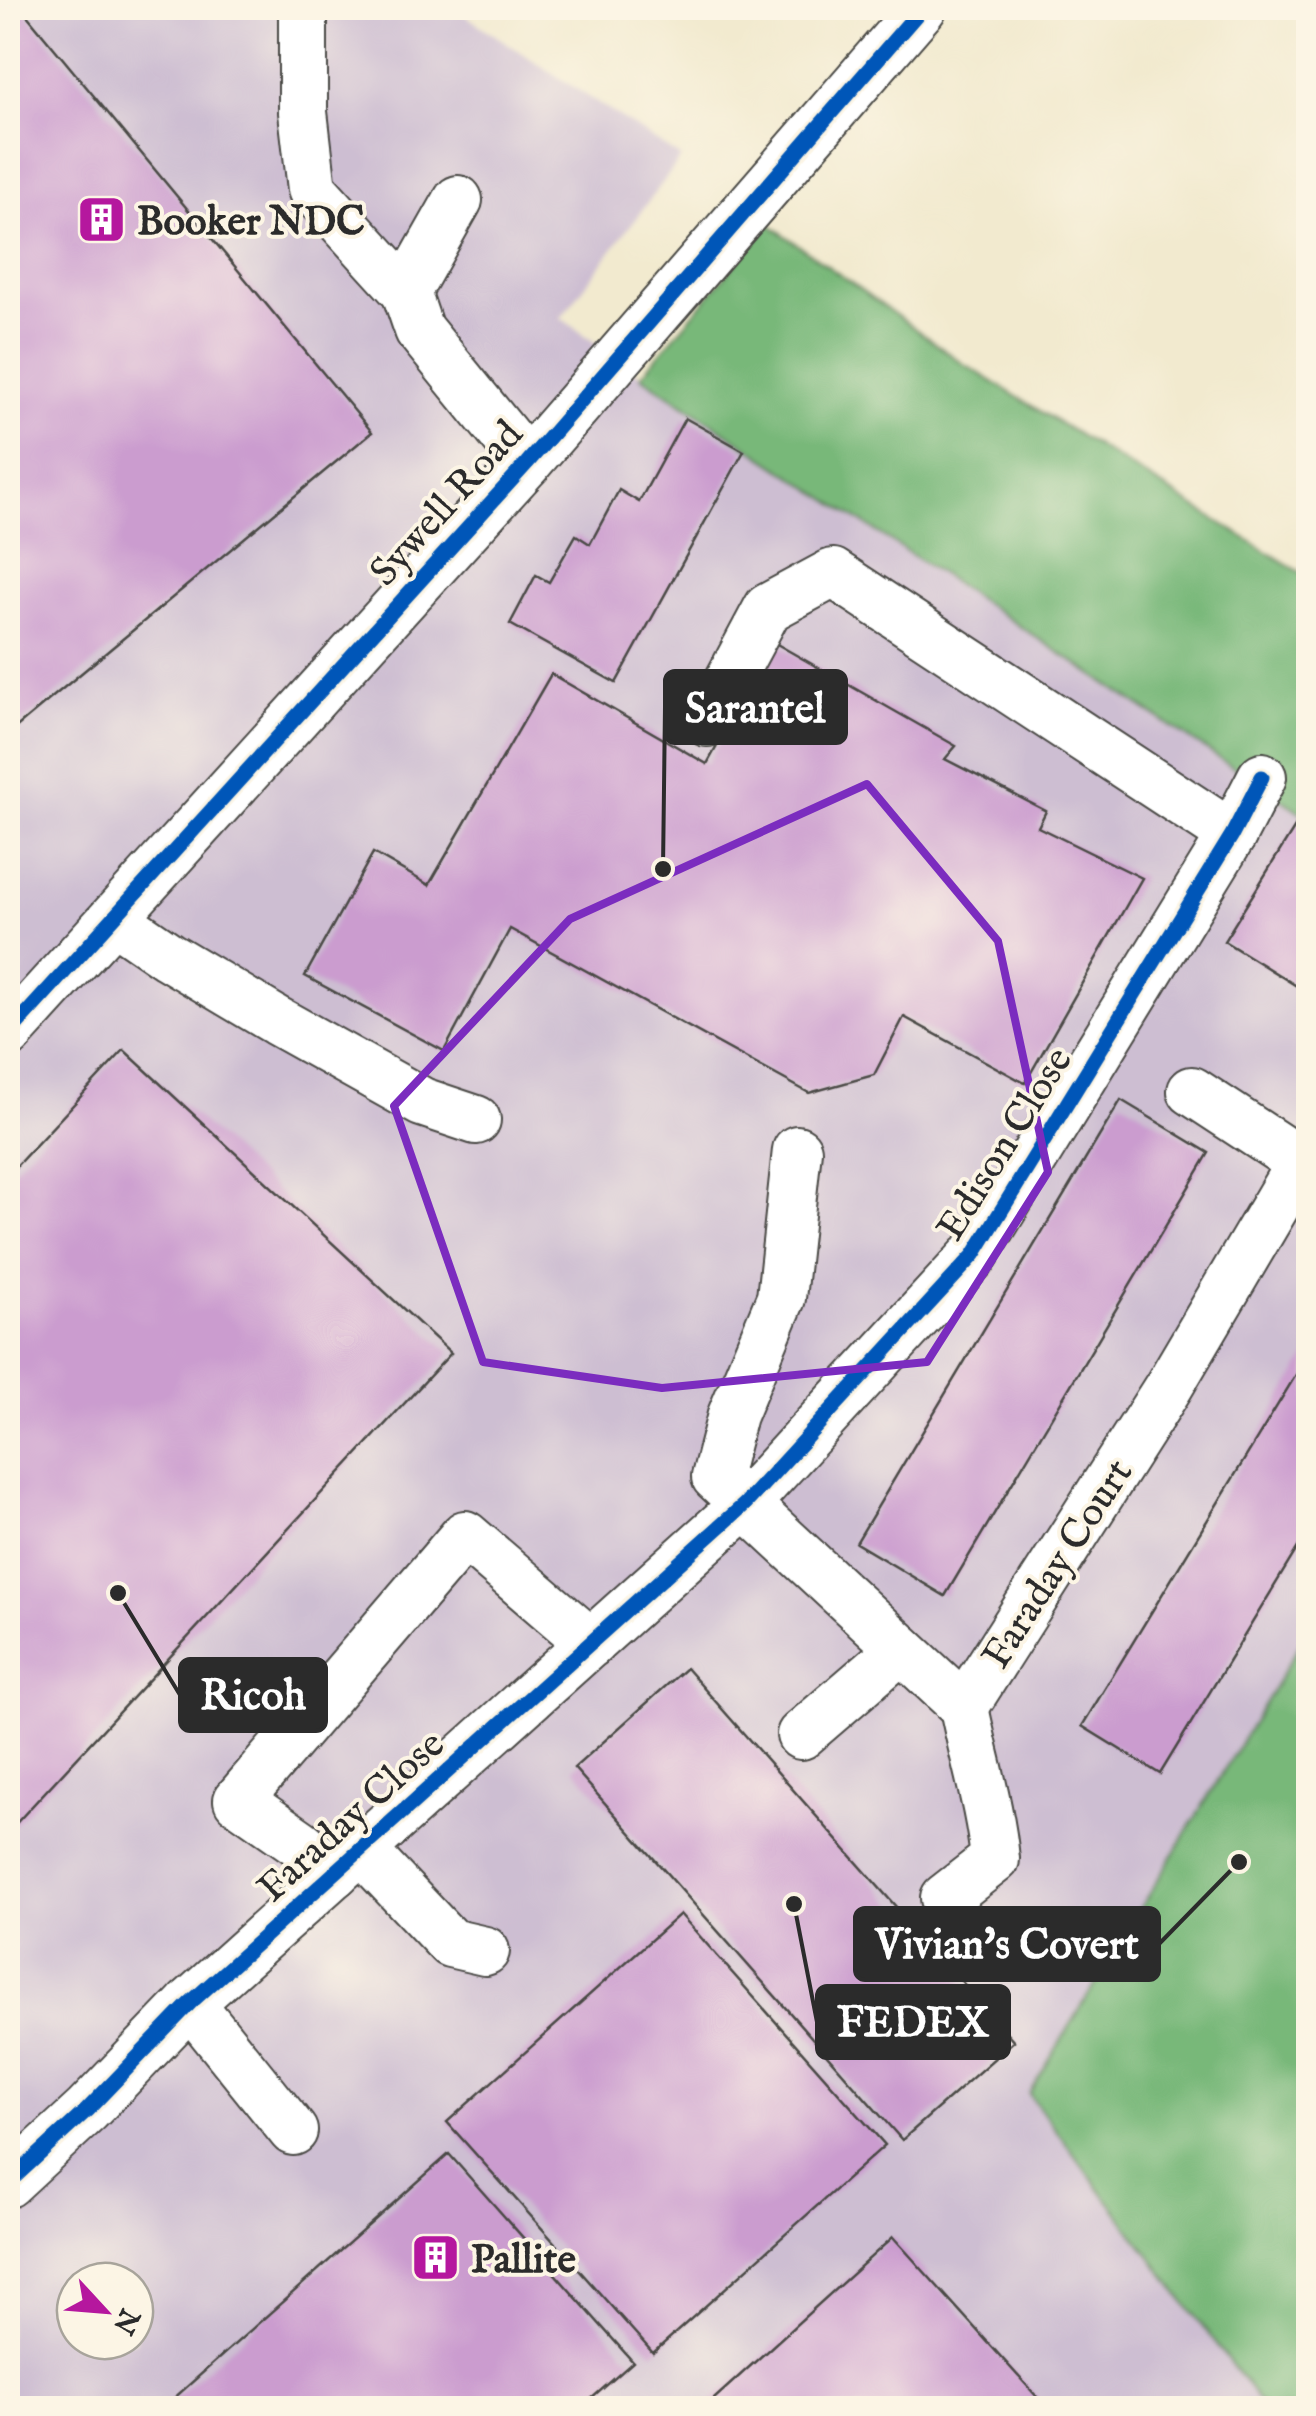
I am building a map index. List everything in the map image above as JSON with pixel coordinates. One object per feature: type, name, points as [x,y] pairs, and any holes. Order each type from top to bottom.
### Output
[{"type":"street","points":[[303,8],[303,112],[312,188],[406,292],[420,330],[527,463]]},
{"type":"street","name":"Sywell Road","points":[[8,1034],[527,463],[922,8]]},
{"type":"street","points":[[406,292],[458,200]]},
{"type":"street","points":[[707,722],[768,608],[833,573],[1232,835]]},
{"type":"street","name":"Edison Close","points":[[745,1504],[974,1255],[1232,835],[1262,776]]},
{"type":"street","points":[[114,919],[214,984],[422,1102],[476,1120]]},
{"type":"street","points":[[1192,1091],[1305,1165]]},
{"type":"street","name":"Faraday Court","points":[[797,1150],[781,1298],[732,1416],[716,1477],[964,1707],[1305,1165]]},
{"type":"street","name":"Faraday Close","points":[[8,2183],[87,2110],[190,2003],[745,1504]]},
{"type":"street","points":[[485,1951],[450,1943],[348,1861],[302,1844],[238,1800],[465,1535],[591,1642]]},
{"type":"street","points":[[801,1735],[901,1649]]},
{"type":"street","points":[[945,1898],[995,1859],[991,1814],[976,1768],[964,1707]]},
{"type":"street","points":[[190,2003],[293,2132]]},
{"type":"highlighted area","points":[[867,784],[998,941],[1048,1172],[927,1362],[662,1388],[483,1362],[394,1106],[570,919]]},
{"type":"shaded area","points":[[8,8],[454,8],[681,158],[561,318],[668,395],[1308,817],[1308,1631],[1029,2094],[1264,2408],[8,2408]]},
{"type":"green space","points":[[769,224],[964,364],[1308,577],[1308,817],[641,376]]},
{"type":"green space","points":[[1308,1631],[1308,2408],[1264,2408],[1029,2094]]},
{"type":"building","name":"Booker NDC","points":[[8,8],[21,8],[372,432],[8,734]]},
{"type":"building","points":[[685,418],[744,451],[616,683],[510,624],[536,575],[549,582],[576,535],[590,544],[619,490],[639,502]]},
{"type":"building","points":[[775,643],[956,746],[945,759],[1046,811],[1038,827],[1142,878],[1025,1083],[904,1017],[874,1075],[809,1093],[510,929],[444,1051],[305,976],[373,853],[429,885],[551,674],[707,764]]},
{"type":"building","points":[[1298,822],[1308,829],[1308,993],[1224,941]]},
{"type":"building","points":[[124,1050],[451,1353],[8,1832],[8,1175]]},
{"type":"building","points":[[1121,1100],[1209,1153],[945,1596],[856,1543]]},
{"type":"building","points":[[1308,1355],[1308,1531],[1160,1774],[1082,1726]]},
{"type":"building","points":[[686,1668],[1014,2041],[902,2140],[574,1768]]},
{"type":"building","points":[[680,1914],[885,2145],[653,2353],[447,2122]]},
{"type":"building","name":"Pallite","points":[[449,2154],[633,2362],[581,2408],[163,2408]]},
{"type":"building","points":[[893,2237],[1047,2408],[704,2408]]},
{"type":"cycle path","points":[[8,1034],[527,463],[922,8]]},
{"type":"cycle path","points":[[8,2183],[87,2110],[190,2003],[745,1504],[974,1255],[1232,835],[1262,777]]},
{"type":"place","name":"Booker NDC","points":[[102,220]]},
{"type":"place","name":"Sarantel","points":[[663,869]]},
{"type":"place","name":"Ricoh","points":[[118,1593]]},
{"type":"place","name":"Vivian's Covert","points":[[1239,1862]]},
{"type":"place","name":"FEDEX","points":[[794,1904]]},
{"type":"place","name":"Pallite","points":[[436,2258]]}]
